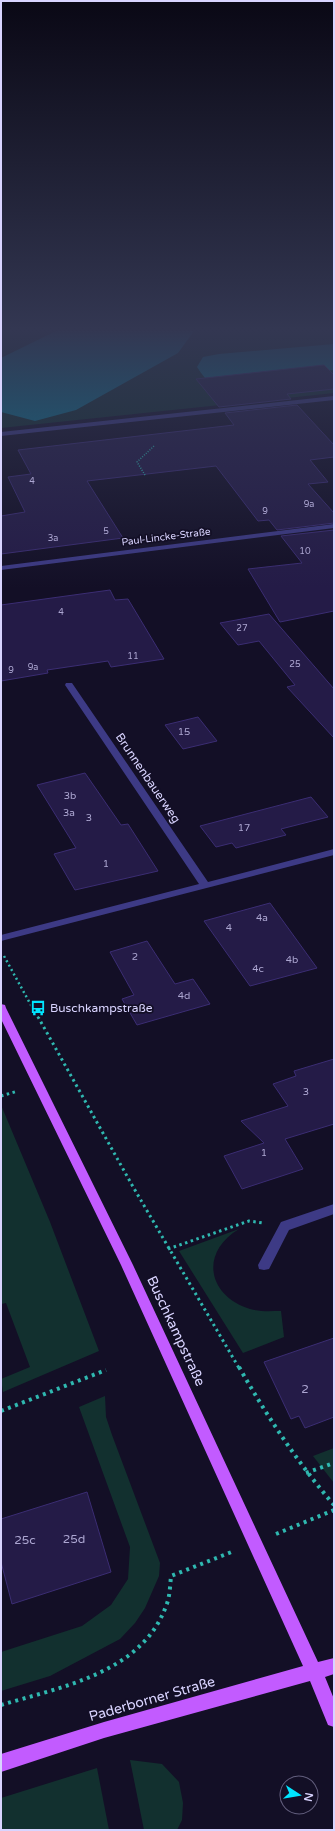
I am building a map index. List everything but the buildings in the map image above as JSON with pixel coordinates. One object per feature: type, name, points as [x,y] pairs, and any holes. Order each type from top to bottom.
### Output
[{"type":"main road","name":"Buschkampstraße","points":[[1,1008],[134,1280],[314,1671],[334,1719]]},
{"type":"main road","name":"Paderborner Straße","points":[[1,1763],[104,1730],[334,1666]]},
{"type":"street","points":[[1,434],[163,416]]},
{"type":"street","name":"Paul-Lincke-Straße","points":[[1,568],[334,526]]},
{"type":"street","name":"Brunnenbauerweg","points":[[69,685],[205,885]]},
{"type":"street","points":[[1,938],[334,852]]},
{"type":"street","points":[[264,1265],[285,1226],[334,1209]]},
{"type":"path","points":[[146,475],[137,462],[154,446]]},
{"type":"path","points":[[1,950],[168,1249],[240,1369],[306,1473],[334,1505]]},
{"type":"path","points":[[168,1249],[249,1221],[285,1226]]},
{"type":"path","points":[[1,1412],[106,1370]]},
{"type":"path","points":[[306,1473],[334,1463]]},
{"type":"path","points":[[1,1705],[92,1677],[116,1664],[143,1644],[157,1626],[167,1604],[171,1576]]},
{"type":"green space","points":[[1,416],[111,416],[1,428]]},
{"type":"green space","points":[[1,1105],[50,1222],[99,1351],[3,1392],[1,1379],[30,1367],[6,1303],[1,1304]]},
{"type":"green space","points":[[239,1229],[226,1239],[218,1250],[214,1261],[214,1273],[218,1284],[225,1294],[236,1303],[250,1309],[262,1311],[281,1311],[284,1337],[243,1353],[179,1251]]},
{"type":"green space","points":[[105,1396],[106,1417],[160,1563],[159,1576],[145,1608],[135,1623],[120,1639],[50,1676],[1,1691],[1,1652],[82,1626],[111,1605],[128,1579],[130,1547],[79,1407]]},
{"type":"green space","points":[[334,1448],[334,1483],[313,1456]]},
{"type":"green space","points":[[130,1760],[162,1764],[179,1782],[183,1803],[182,1820],[177,1830],[144,1830]]},
{"type":"green space","points":[[97,1768],[109,1830],[1,1830],[1,1798]]},
{"type":"place","name":"Buschkampstraße","points":[[38,1008]]}]
